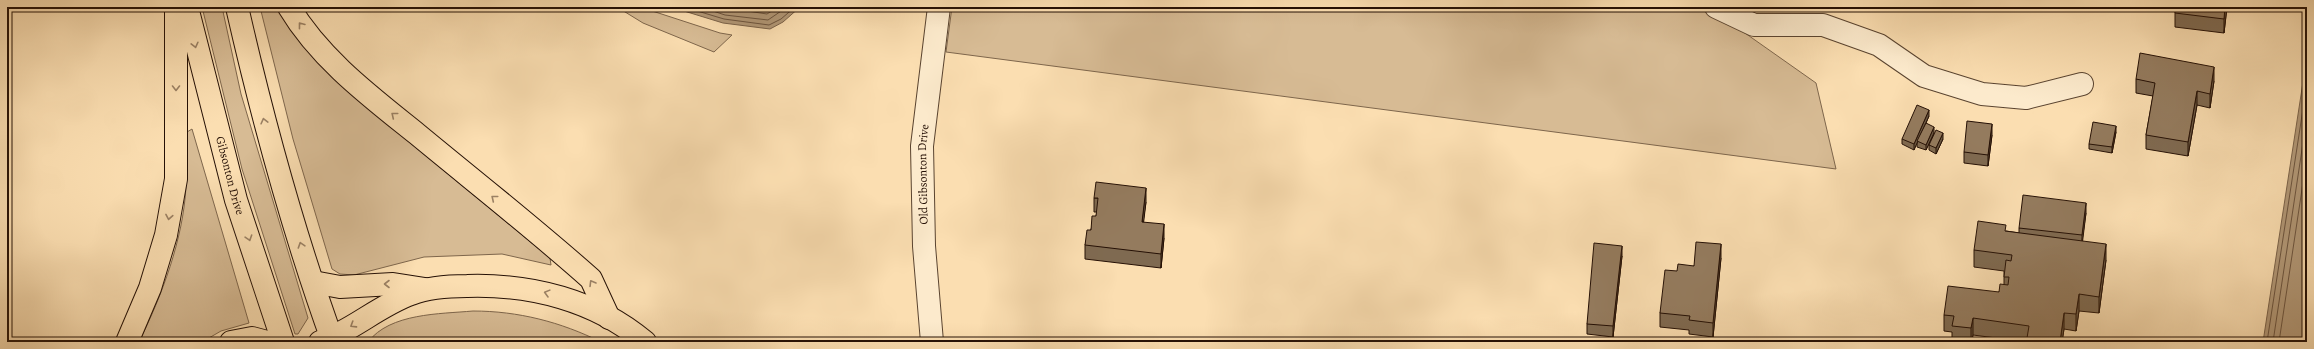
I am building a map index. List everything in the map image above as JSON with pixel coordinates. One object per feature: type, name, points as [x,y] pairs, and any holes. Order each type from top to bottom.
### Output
[{"type":"main road","points":[[127,342],[150,288],[166,236],[176,179],[176,7]]},
{"type":"main road","name":"Gibsonton Drive","points":[[187,7],[236,200],[283,342]]},
{"type":"main road","points":[[237,7],[267,134],[286,200],[313,282],[328,341],[377,310],[425,289]]},
{"type":"main road","points":[[289,7],[317,45],[359,86],[591,279],[609,318]]},
{"type":"main road","points":[[313,282],[340,287],[393,284],[425,289],[484,285],[546,292],[574,302],[609,318],[645,342]]},
{"type":"main road","points":[[231,342],[252,338],[267,342]]},
{"type":"street","name":"Old Gibsonton Drive","points":[[932,342],[924,246],[922,146],[939,7]]},
{"type":"street","points":[[1716,7],[1754,25],[1823,25],[1879,45],[1924,76],[1982,94],[2026,98],[2082,84]]},
{"type":"shaded area","points":[[202,7],[222,7],[241,94],[308,318],[298,334],[295,334],[242,169]]},
{"type":"shaded area","points":[[260,7],[280,7],[385,122],[550,258],[551,265],[502,254],[424,257],[354,275],[340,274],[332,269],[293,139]]},
{"type":"shaded area","points":[[617,7],[640,7],[720,33],[732,35],[714,52],[643,23]]},
{"type":"shaded area","points":[[952,7],[1719,7],[1735,26],[1816,83],[1836,169],[946,52]]},
{"type":"shaded area","points":[[192,129],[249,323],[221,331],[202,342],[139,342],[156,305],[170,267],[181,227],[186,187],[187,132]]},
{"type":"shaded area","points":[[473,311],[506,313],[539,319],[555,323],[601,342],[368,342],[377,332],[402,320],[431,314]]},
{"type":"water","points":[[671,7],[800,7],[783,22],[770,29],[723,23]]},
{"type":"water","points":[[2307,56],[2307,342],[2263,342]]},
{"type":"building","points":[[2176,7],[2225,7],[2224,19],[2175,13]]},
{"type":"building","points":[[2140,53],[2214,67],[2210,94],[2197,91],[2188,142],[2146,135],[2155,83],[2136,79]]},
{"type":"building","points":[[1917,105],[1929,110],[1914,144],[1902,139]]},
{"type":"building","points":[[1967,121],[1992,124],[1988,155],[1964,152]]},
{"type":"building","points":[[2093,122],[2116,126],[2112,147],[2089,144]]},
{"type":"building","points":[[1926,123],[1934,127],[1926,145],[1917,141]]},
{"type":"building","points":[[1936,130],[1943,133],[1936,148],[1929,145]]},
{"type":"building","points":[[1096,182],[1146,188],[1142,222],[1164,224],[1161,254],[1085,245],[1087,230],[1091,230],[1092,216],[1096,216],[1098,198],[1094,198]]},
{"type":"building","points":[[2023,195],[2086,203],[2082,235],[2019,228]]},
{"type":"building","points":[[1978,221],[2006,225],[2005,231],[2106,244],[2099,297],[2079,294],[2076,314],[2064,313],[2060,342],[2027,338],[2029,326],[1973,318],[1971,328],[1952,326],[1954,316],[1944,315],[1948,286],[1999,292],[2000,284],[2008,285],[2009,277],[2004,277],[2006,260],[2011,261],[2012,255],[1974,250]]},
{"type":"building","points":[[1696,242],[1721,244],[1713,323],[1689,320],[1690,316],[1660,313],[1665,270],[1677,271],[1678,264],[1694,266]]},
{"type":"building","points":[[1594,243],[1622,246],[1613,326],[1587,324]]}]
